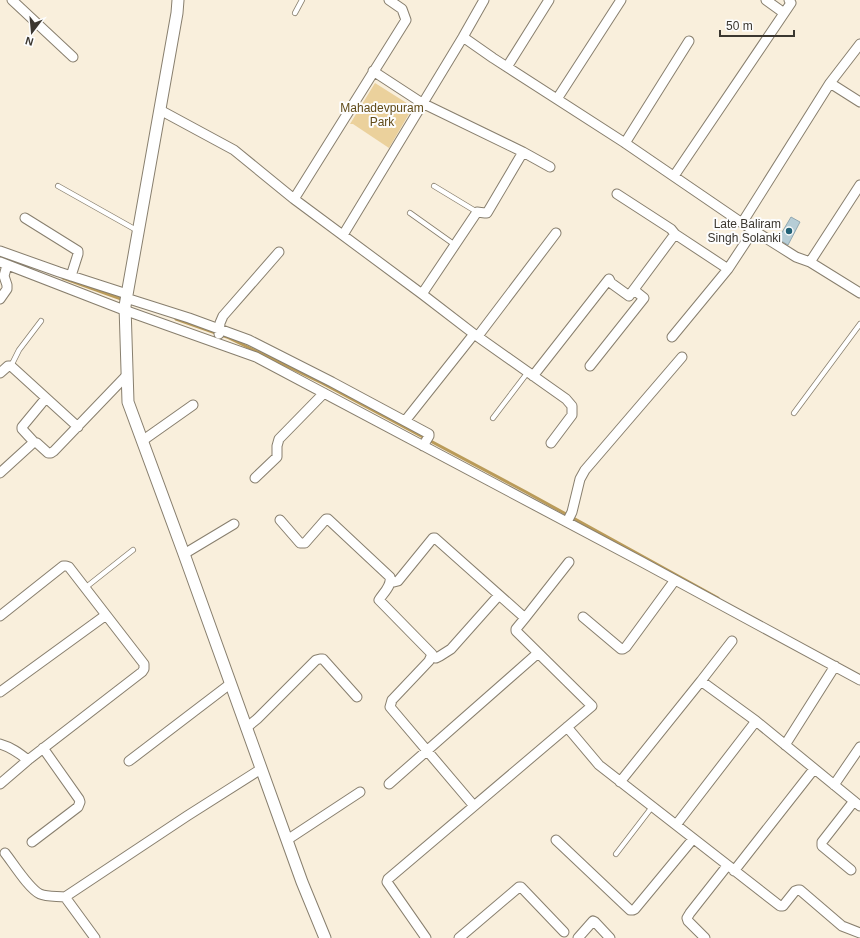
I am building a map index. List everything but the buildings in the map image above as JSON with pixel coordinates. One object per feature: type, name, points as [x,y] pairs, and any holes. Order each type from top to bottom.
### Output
[{"type":"street","points":[[12,0],[73,57]]},
{"type":"street","points":[[178,0],[177,13],[126,302],[126,376],[128,402],[302,882],[325,938]]},
{"type":"street","points":[[294,199],[406,20],[402,9],[389,0]]},
{"type":"street","points":[[343,235],[484,0]]},
{"type":"street","points":[[507,67],[549,0]]},
{"type":"street","points":[[557,99],[621,0]]},
{"type":"street","points":[[766,0],[784,13]]},
{"type":"street","points":[[674,176],[791,1]]},
{"type":"street","points":[[463,37],[625,143],[754,231],[796,257],[810,262],[860,293]]},
{"type":"street","points":[[625,143],[689,41]]},
{"type":"street","points":[[742,223],[830,83],[860,44]]},
{"type":"street","points":[[373,71],[422,103],[523,152],[550,167]]},
{"type":"street","points":[[830,83],[860,102]]},
{"type":"street","points":[[160,110],[234,150],[294,199],[476,335],[566,399],[572,406],[572,415],[551,443]]},
{"type":"street","points":[[422,294],[477,212],[487,213],[523,152]]},
{"type":"street","points":[[810,262],[860,185]]},
{"type":"street","points":[[617,194],[728,268]]},
{"type":"street","points":[[25,218],[78,251],[71,276]]},
{"type":"street","points":[[672,337],[728,268],[754,231]]},
{"type":"street","points":[[405,421],[476,335],[556,233]]},
{"type":"street","points":[[530,374],[609,279],[629,296],[675,234]]},
{"type":"street","points":[[0,251],[71,276],[126,302],[218,336],[249,340],[429,434],[426,442]]},
{"type":"street","points":[[218,336],[221,319],[223,316],[279,252]]},
{"type":"street","points":[[0,299],[7,289],[4,276],[4,263],[126,302],[218,336],[324,393],[426,442],[569,518],[675,580],[860,680]]},
{"type":"street","points":[[590,366],[644,298],[634,290]]},
{"type":"street","points":[[569,518],[580,479],[586,470],[682,357]]},
{"type":"street","points":[[0,373],[8,366],[11,366],[78,427]]},
{"type":"street","points":[[46,398],[22,427],[22,429],[34,442],[48,453],[51,453],[78,427],[126,376]]},
{"type":"street","points":[[255,478],[275,460],[277,442],[279,439],[324,393]]},
{"type":"street","points":[[142,441],[192,405]]},
{"type":"street","points":[[0,472],[34,442]]},
{"type":"street","points":[[280,520],[302,544],[305,543],[326,519],[328,519],[390,577],[391,581]]},
{"type":"street","points":[[184,554],[234,524]]},
{"type":"street","points":[[391,581],[398,581],[433,538],[435,538],[526,618]]},
{"type":"street","points":[[426,938],[386,881],[592,706],[516,631],[516,629],[569,562]]},
{"type":"street","points":[[0,616],[63,566],[66,566],[69,567],[144,664],[144,669],[142,672],[43,748],[0,784]]},
{"type":"street","points":[[583,617],[621,649],[624,649],[675,580]]},
{"type":"street","points":[[391,581],[379,600],[432,654],[431,658]]},
{"type":"street","points":[[474,806],[390,707],[392,700],[429,660],[440,656],[451,649],[499,595]]},
{"type":"street","points":[[0,692],[106,615]]},
{"type":"street","points":[[620,782],[732,641]]},
{"type":"street","points":[[389,784],[538,653]]},
{"type":"street","points":[[246,728],[261,716],[316,660],[323,659],[357,697]]},
{"type":"street","points":[[785,745],[835,666]]},
{"type":"street","points":[[701,681],[756,722],[857,803],[821,844],[851,870]]},
{"type":"street","points":[[129,761],[230,684]]},
{"type":"street","points":[[676,825],[756,722]]},
{"type":"street","points":[[567,727],[599,766],[780,906],[783,906],[795,891],[800,890],[842,926],[860,933]]},
{"type":"street","points":[[0,744],[16,751],[28,760]]},
{"type":"street","points":[[834,784],[860,747]]},
{"type":"street","points":[[32,842],[78,806],[80,802],[43,748]]},
{"type":"street","points":[[5,853],[30,885],[39,893],[65,897],[261,769]]},
{"type":"street","points":[[705,938],[688,921],[687,918],[690,913],[731,868],[814,769]]},
{"type":"street","points":[[287,840],[360,792]]},
{"type":"street","points":[[556,840],[630,910],[633,910],[693,839]]},
{"type":"street","points":[[459,938],[519,887],[521,887],[564,932]]},
{"type":"street","points":[[65,897],[95,938]]},
{"type":"street","points":[[578,938],[593,922],[595,922],[610,938]]},
{"type":"lane","points":[[295,13],[302,0]]},
{"type":"lane","points":[[58,186],[138,231]]},
{"type":"lane","points":[[434,186],[477,212]]},
{"type":"lane","points":[[410,213],[455,245]]},
{"type":"lane","points":[[11,366],[19,350],[41,322]]},
{"type":"lane","points":[[794,413],[860,324]]},
{"type":"lane","points":[[493,418],[530,374]]},
{"type":"lane","points":[[85,588],[133,550]]},
{"type":"lane","points":[[616,854],[652,807]]},
{"type":"green space","name":"Mahadevpuram Park","points":[[375,83],[413,107],[389,148],[353,124],[350,124]]},
{"type":"waterway","points":[[63,278],[124,300]]},
{"type":"waterway","points":[[176,319],[227,337],[322,383],[526,492],[718,598]]},
{"type":"place","name":"Late Baliram Singh Solanki","points":[[789,231]]}]
